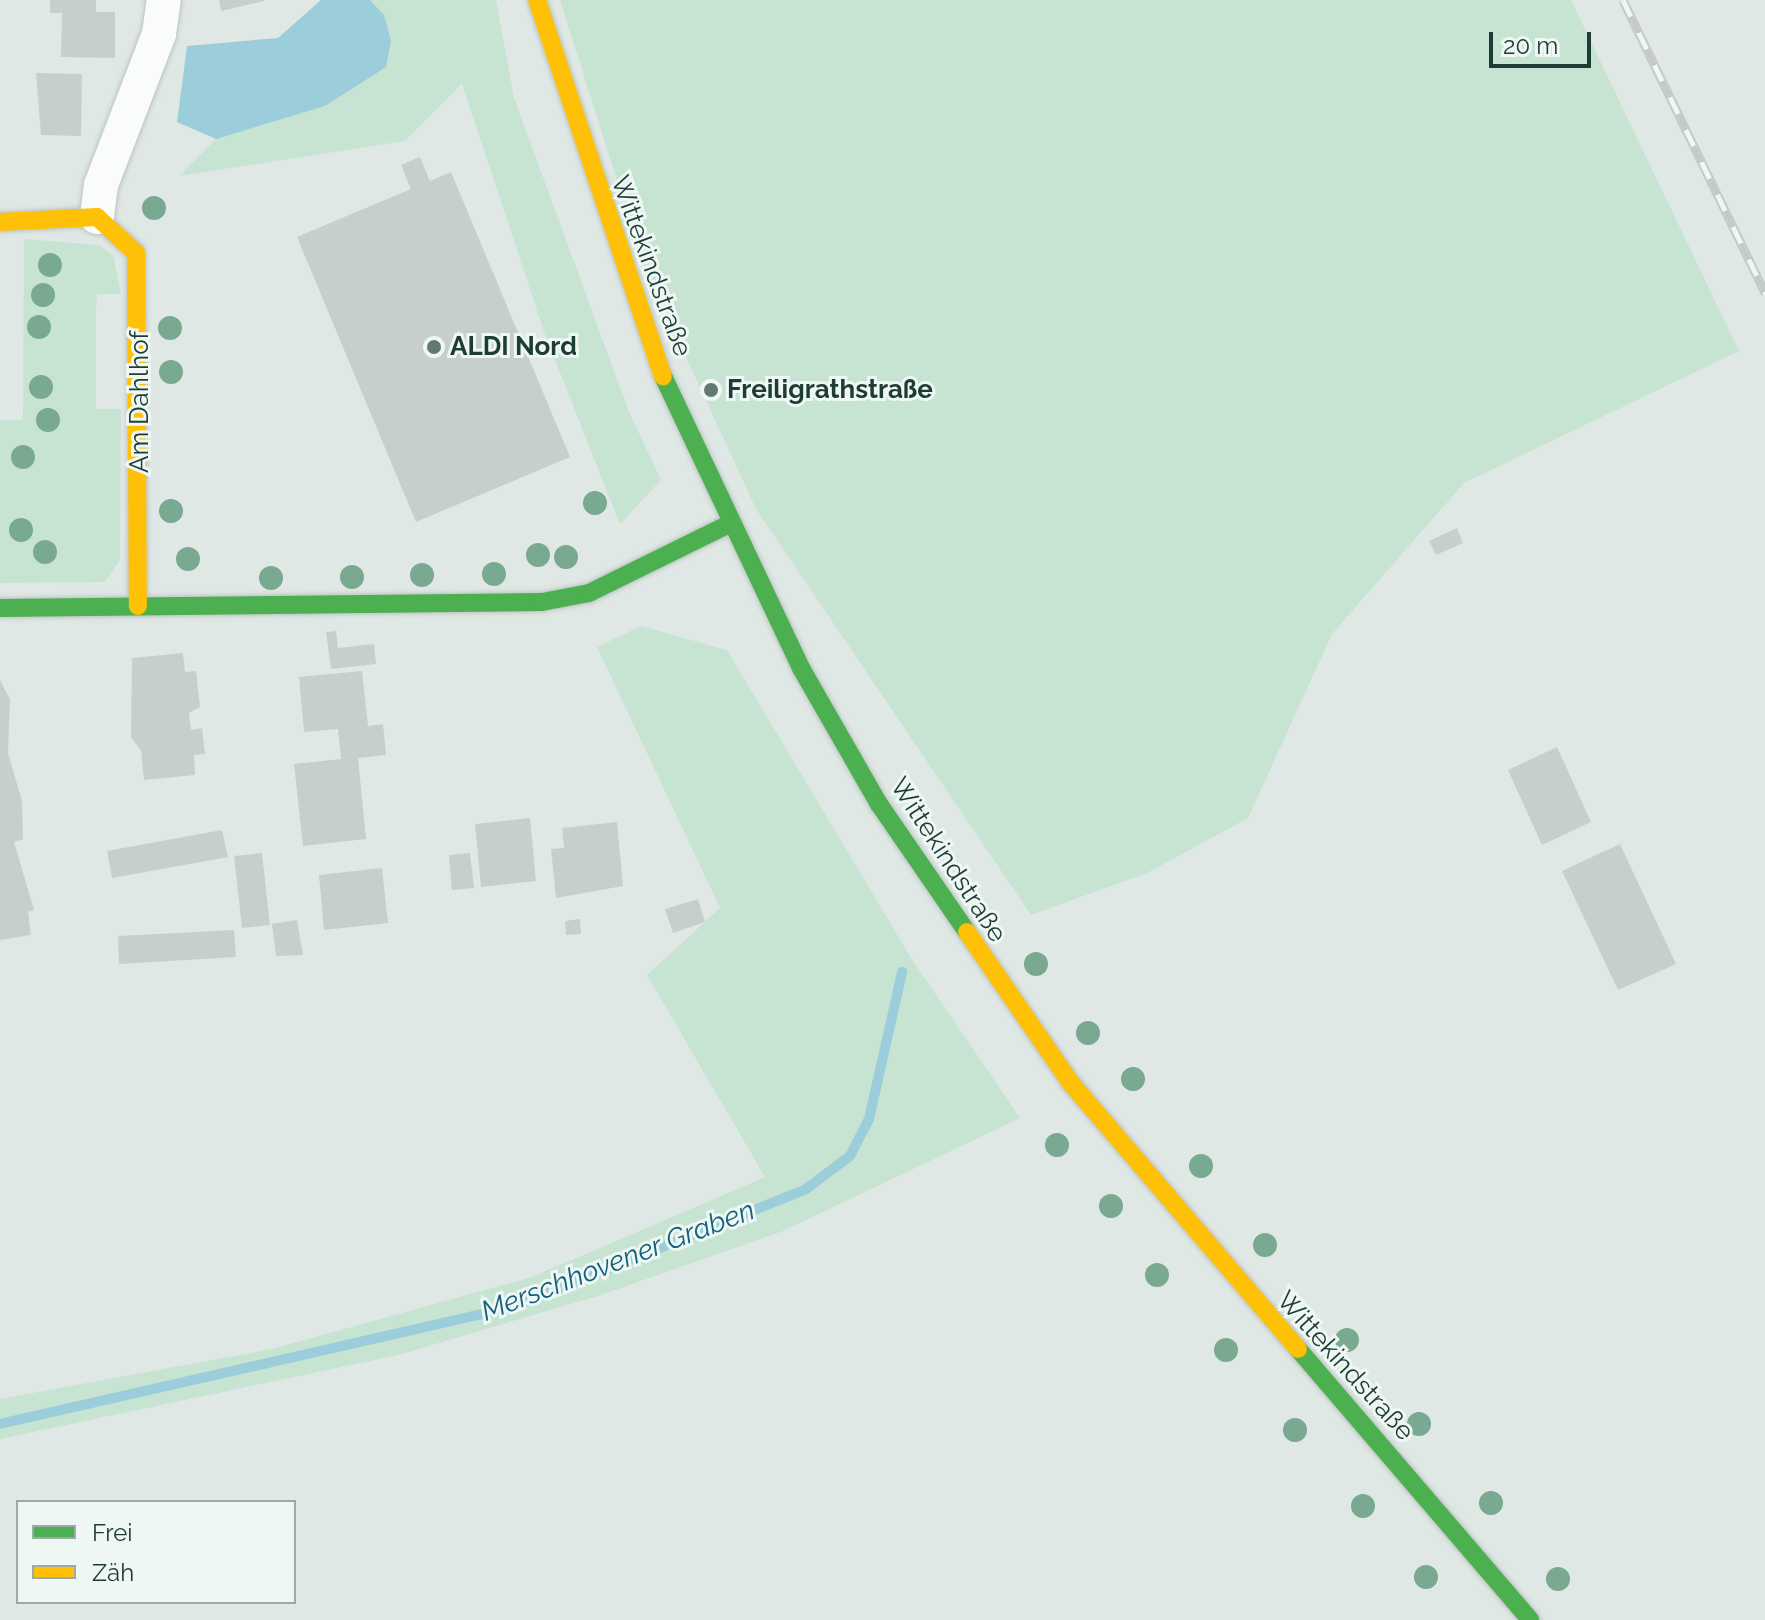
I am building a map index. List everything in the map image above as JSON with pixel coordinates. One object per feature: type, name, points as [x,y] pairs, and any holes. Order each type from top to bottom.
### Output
[{"type":"main road","name":"Wittekindstraße","points":[[537,0],[649,342],[729,524],[879,804],[1070,1082],[1530,1620]]},
{"type":"main road","points":[[0,222],[97,217]]},
{"type":"main road","name":"Am Dahlhof","points":[[97,217],[117,228],[140,265],[138,606]]},
{"type":"main road","points":[[0,608],[542,602],[589,593],[729,524]]},
{"type":"street","points":[[97,217],[101,185],[159,34],[164,0]]},
{"type":"green space","points":[[370,0],[496,0],[514,98],[629,412],[661,480],[620,524],[544,332],[462,84],[405,141],[179,176],[216,139],[325,106],[384,15]]},
{"type":"green space","points":[[560,0],[1571,0],[1739,351],[1464,483],[1332,634],[1248,818],[1147,873],[1031,915],[756,509],[644,266]]},
{"type":"green space","points":[[24,239],[99,245],[113,255],[121,294],[97,294],[96,308],[96,409],[121,409],[120,560],[105,582],[0,583],[0,420],[23,420]]},
{"type":"green space","points":[[641,626],[727,650],[911,958],[1020,1118],[783,1231],[598,1296],[398,1355],[0,1439],[0,1399],[272,1349],[532,1277],[765,1177],[647,975],[720,908],[597,647]]},
{"type":"water","points":[[321,0],[370,0],[384,15],[391,41],[386,67],[325,106],[216,139],[177,122],[187,46],[278,38]]},
{"type":"building","points":[[50,0],[96,0],[96,12],[115,12],[115,58],[61,57],[62,13],[50,13]]},
{"type":"building","points":[[219,0],[264,0],[264,1],[221,11]]},
{"type":"building","points":[[36,73],[82,74],[81,136],[41,135]]},
{"type":"building","name":"ALDI Nord","points":[[420,157],[430,181],[451,172],[570,457],[416,522],[297,237],[411,189],[401,165]]},
{"type":"building","points":[[1457,528],[1463,543],[1436,555],[1429,541]]},
{"type":"building","points":[[336,631],[338,648],[374,644],[376,664],[331,669],[326,632]]},
{"type":"building","points":[[183,653],[185,672],[196,671],[200,707],[189,713],[191,730],[202,728],[205,754],[194,755],[195,775],[144,780],[141,750],[131,738],[132,658]]},
{"type":"building","points":[[362,671],[368,726],[383,724],[386,755],[358,758],[366,839],[303,846],[294,764],[341,759],[338,729],[304,732],[299,677]]},
{"type":"building","points":[[0,680],[10,699],[8,753],[22,801],[23,839],[14,842],[34,910],[28,912],[31,935],[0,940]]},
{"type":"building","points":[[1557,747],[1591,822],[1542,845],[1508,770]]},
{"type":"building","points":[[530,818],[536,881],[481,887],[475,824]]},
{"type":"building","points":[[617,822],[623,886],[556,898],[551,849],[564,848],[562,828]]},
{"type":"building","points":[[222,830],[228,857],[112,878],[107,851]]},
{"type":"building","points":[[1620,844],[1676,964],[1618,990],[1562,871]]},
{"type":"building","points":[[262,853],[270,925],[242,928],[234,856]]},
{"type":"building","points":[[470,853],[474,888],[452,890],[449,855]]},
{"type":"building","points":[[382,868],[388,923],[324,930],[319,875]]},
{"type":"building","points":[[698,899],[705,922],[673,933],[665,909]]},
{"type":"building","points":[[580,919],[581,934],[566,935],[565,921]]},
{"type":"building","points":[[297,920],[303,955],[276,956],[272,924]]},
{"type":"building","points":[[234,930],[236,957],[119,964],[118,936]]},
{"type":"waterway","name":"Merschhovener Graben","points":[[0,1424],[513,1307],[806,1189],[850,1156],[869,1119],[902,972]]},
{"type":"railway","points":[[1623,0],[1765,293]]},
{"type":"traffic: fast","points":[[663,376],[801,668],[879,804],[967,932]]},
{"type":"traffic: fast","points":[[0,608],[542,602],[589,593],[729,524]]},
{"type":"traffic: fast","points":[[1298,1349],[1530,1620]]},
{"type":"traffic: slow","points":[[537,0],[663,376]]},
{"type":"traffic: slow","points":[[0,222],[97,217],[136,253],[138,606]]},
{"type":"traffic: slow","points":[[967,932],[1070,1082],[1298,1349]]},
{"type":"place","name":"ALDI Nord","points":[[434,347]]},
{"type":"place","name":"Freiligrathstraße","points":[[711,390]]}]
